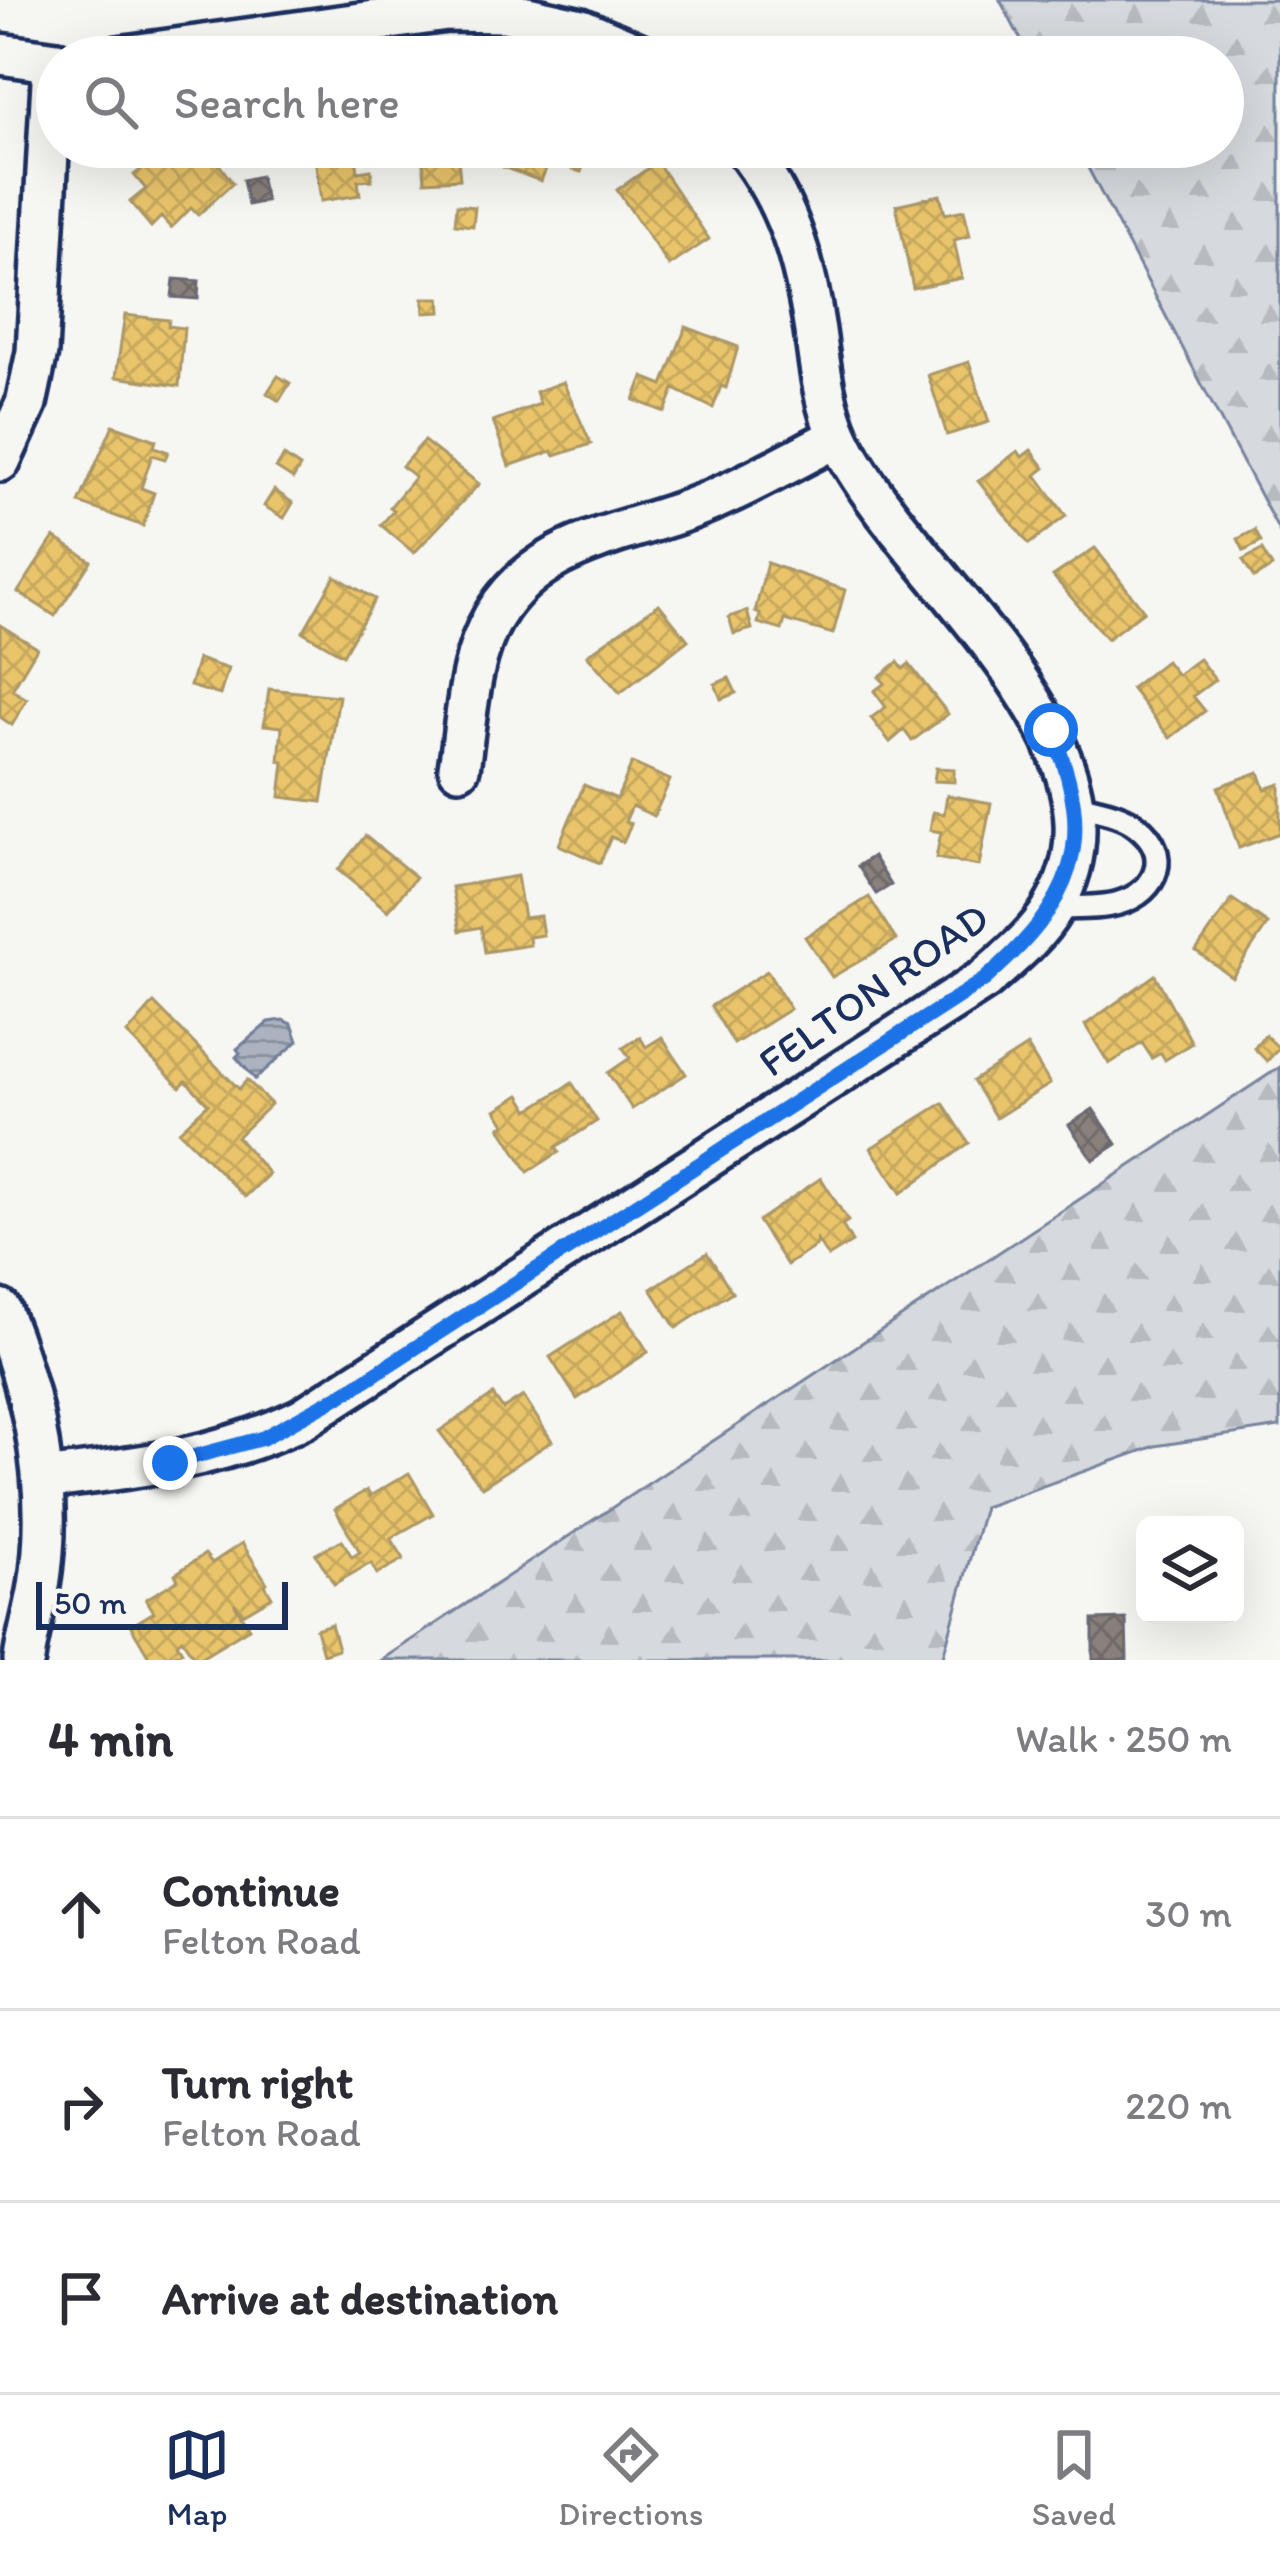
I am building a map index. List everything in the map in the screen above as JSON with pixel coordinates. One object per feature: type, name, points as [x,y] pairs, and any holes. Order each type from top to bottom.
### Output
[{"type":"street","points":[[222,36],[341,12],[447,11],[506,12],[597,36]]},
{"type":"street","points":[[0,54],[36,59]]},
{"type":"street","points":[[0,461],[26,404],[37,352],[48,168]]},
{"type":"street","name":"FELTON ROAD","points":[[43,1479],[215,1454],[303,1418],[984,980],[1025,944],[1053,908],[1069,874],[1075,842],[1075,804],[1066,766],[1051,730],[864,480],[838,437],[824,390],[809,292],[793,229],[761,168]]},
{"type":"street","points":[[459,768],[478,653],[493,618],[513,591],[546,561],[583,542],[687,510],[838,437]]},
{"type":"street","points":[[0,1310],[25,1376],[43,1479],[38,1588],[24,1660]]},
{"type":"lane","points":[[1053,908],[1114,905],[1150,886],[1158,873],[1152,841],[1138,826],[1075,804]]},
{"type":"green space","points":[[1000,0],[1280,0],[1280,533],[1088,168],[1244,168],[1244,36],[1019,36]]},
{"type":"green space","points":[[1280,1067],[1280,1427],[1155,1446],[984,1507],[942,1660],[381,1660]]},
{"type":"shaded area","points":[[269,1022],[292,1024],[298,1041],[255,1079],[236,1057],[237,1049]]},
{"type":"building: Homes","points":[[143,168],[222,168],[233,183],[198,215],[191,208],[171,228],[161,217],[151,227],[130,202],[146,189],[134,175]]},
{"type":"building: Homes","points":[[316,168],[371,170],[372,180],[358,181],[360,195],[321,201]]},
{"type":"building: Homes","points":[[424,168],[459,168],[460,179],[425,181]]},
{"type":"building: Homes","points":[[506,168],[546,168],[541,181]]},
{"type":"building: Homes","points":[[648,168],[661,168],[709,239],[669,266],[617,190]]},
{"type":"building: Homes","points":[[940,195],[945,214],[964,210],[970,236],[954,240],[962,278],[913,288],[896,205]]},
{"type":"building: Homes","points":[[457,205],[475,207],[473,226],[455,224]]},
{"type":"building: Homes","points":[[423,298],[440,298],[441,312],[424,313]]},
{"type":"building: Homes","points":[[125,315],[169,320],[168,326],[184,328],[179,386],[116,377]]},
{"type":"building: Homes","points":[[686,327],[738,347],[726,388],[721,386],[713,408],[674,389],[665,412],[634,400],[643,377],[663,385]]},
{"type":"building: Homes","points":[[969,362],[989,422],[947,435],[928,375]]},
{"type":"building: Homes","points":[[278,376],[290,383],[279,401],[267,393]]},
{"type":"building: Homes","points":[[563,382],[591,444],[509,466],[493,421],[540,404],[536,392]]},
{"type":"building: Homes","points":[[113,425],[156,440],[154,447],[168,452],[165,459],[152,455],[141,488],[154,493],[143,526],[79,503]]},
{"type":"building: Homes","points":[[424,441],[479,484],[414,553],[381,525],[415,477],[402,466]]},
{"type":"building: Homes","points":[[1031,450],[1045,468],[1036,475],[1066,516],[1029,544],[978,481],[1018,451],[1022,457]]},
{"type":"building: Homes","points":[[284,456],[300,467],[293,479],[276,468]]},
{"type":"building: Homes","points":[[274,490],[293,503],[284,518],[264,506]]},
{"type":"building: Homes","points":[[1255,530],[1261,542],[1244,551],[1238,539]]},
{"type":"building: Homes","points":[[54,537],[91,561],[55,616],[18,592]]},
{"type":"building: Homes","points":[[1095,548],[1144,611],[1107,639],[1053,576]]},
{"type":"building: Homes","points":[[1262,550],[1272,567],[1254,578],[1243,560]]},
{"type":"building: Homes","points":[[767,563],[845,590],[833,634],[785,620],[782,630],[758,623],[760,614],[755,612]]},
{"type":"building: Homes","points":[[335,576],[375,599],[343,655],[303,632]]},
{"type":"building: Homes","points":[[659,604],[688,640],[620,693],[587,655]]},
{"type":"building: Homes","points":[[747,611],[752,629],[734,634],[729,617]]},
{"type":"building: Homes","points":[[0,625],[37,648],[12,690],[27,699],[12,725],[0,717]]},
{"type":"building: Homes","points":[[198,659],[228,669],[220,695],[190,686]]},
{"type":"building: Homes","points":[[1199,659],[1215,680],[1193,696],[1205,711],[1170,738],[1131,688],[1166,661],[1177,675]]},
{"type":"building: Homes","points":[[898,662],[903,669],[909,664],[948,714],[912,741],[904,730],[890,742],[871,718],[886,707],[874,691],[885,683],[879,677]]},
{"type":"building: Homes","points":[[729,678],[736,693],[721,699],[715,684]]},
{"type":"building: Homes","points":[[269,689],[339,696],[322,802],[280,797],[282,727],[264,725]]},
{"type":"building: Homes","points":[[632,763],[670,780],[654,816],[632,806],[623,842],[611,837],[600,863],[559,845],[584,785],[617,799]]},
{"type":"building: Homes","points":[[936,768],[954,769],[954,782],[934,781]]},
{"type":"building: Homes","points":[[1259,772],[1265,789],[1280,784],[1280,833],[1239,848],[1218,787]]},
{"type":"building: Homes","points":[[947,795],[991,803],[979,866],[936,858],[941,832],[930,830],[933,812],[944,814]]},
{"type":"building: Homes","points":[[365,836],[416,877],[388,911],[338,870]]},
{"type":"building: Homes","points":[[517,876],[524,918],[540,916],[543,935],[529,937],[530,945],[485,952],[481,927],[460,931],[452,887]]},
{"type":"building: Homes","points":[[869,897],[896,940],[832,977],[805,937]]},
{"type":"building: Homes","points":[[1232,899],[1268,924],[1232,977],[1196,951]]},
{"type":"building: Homes","points":[[767,971],[790,1009],[734,1044],[711,1006]]},
{"type":"building: Homes","points":[[1155,975],[1192,1043],[1165,1060],[1161,1053],[1152,1058],[1142,1043],[1109,1064],[1085,1025]]},
{"type":"building: Homes","points":[[154,1003],[239,1089],[247,1080],[271,1104],[237,1137],[269,1174],[245,1197],[179,1131],[208,1104],[186,1081],[180,1087],[127,1034]]},
{"type":"building: Homes","points":[[1265,1035],[1279,1048],[1267,1061],[1254,1048]]},
{"type":"building: Homes","points":[[640,1037],[646,1047],[662,1037],[686,1074],[632,1109],[608,1073],[630,1058],[623,1048]]},
{"type":"building: Homes","points":[[1027,1046],[1050,1084],[996,1118],[973,1081]]},
{"type":"building: Homes","points":[[572,1083],[597,1121],[528,1172],[500,1127],[505,1124],[496,1110],[520,1095],[529,1110]]},
{"type":"building: Homes","points":[[943,1103],[969,1143],[901,1193],[871,1148]]},
{"type":"building: Homes","points":[[821,1178],[848,1221],[842,1225],[852,1242],[828,1257],[817,1240],[816,1246],[787,1265],[758,1221]]},
{"type":"building: Homes","points":[[707,1253],[732,1292],[676,1328],[651,1289]]},
{"type":"building: Homes","points":[[622,1311],[648,1352],[577,1399],[550,1357]]},
{"type":"building: Homes","points":[[493,1395],[503,1409],[523,1396],[552,1441],[482,1487],[439,1431]]},
{"type":"building: Homes","points":[[409,1473],[433,1514],[391,1538],[404,1559],[377,1574],[371,1563],[334,1584],[316,1554],[342,1540],[352,1557],[360,1552],[335,1509],[367,1490],[370,1496]]},
{"type":"building: Homes","points":[[242,1543],[272,1597],[243,1614],[234,1603],[249,1628],[196,1660],[182,1639],[177,1643],[182,1651],[167,1660],[151,1660],[131,1626],[154,1612],[146,1599],[178,1580],[175,1574],[205,1554],[212,1563]]},
{"type":"building: Homes","points":[[331,1624],[338,1649],[323,1654],[316,1629]]},
{"type":"building: Industry","points":[[260,176],[266,201],[248,205],[243,180]]},
{"type":"building: Industry","points":[[174,279],[199,281],[198,299],[172,297]]},
{"type":"building: Industry","points":[[873,856],[891,885],[876,894],[858,866]]},
{"type":"building: Industry","points":[[1093,1109],[1117,1144],[1093,1160],[1069,1125]]},
{"type":"building: Industry","points":[[1126,1619],[1127,1660],[1093,1660],[1093,1620]]},
{"type":"route","points":[[170,1463],[263,1438],[303,1418],[984,980],[1025,944],[1053,908],[1069,874],[1075,804],[1051,730]]}]
